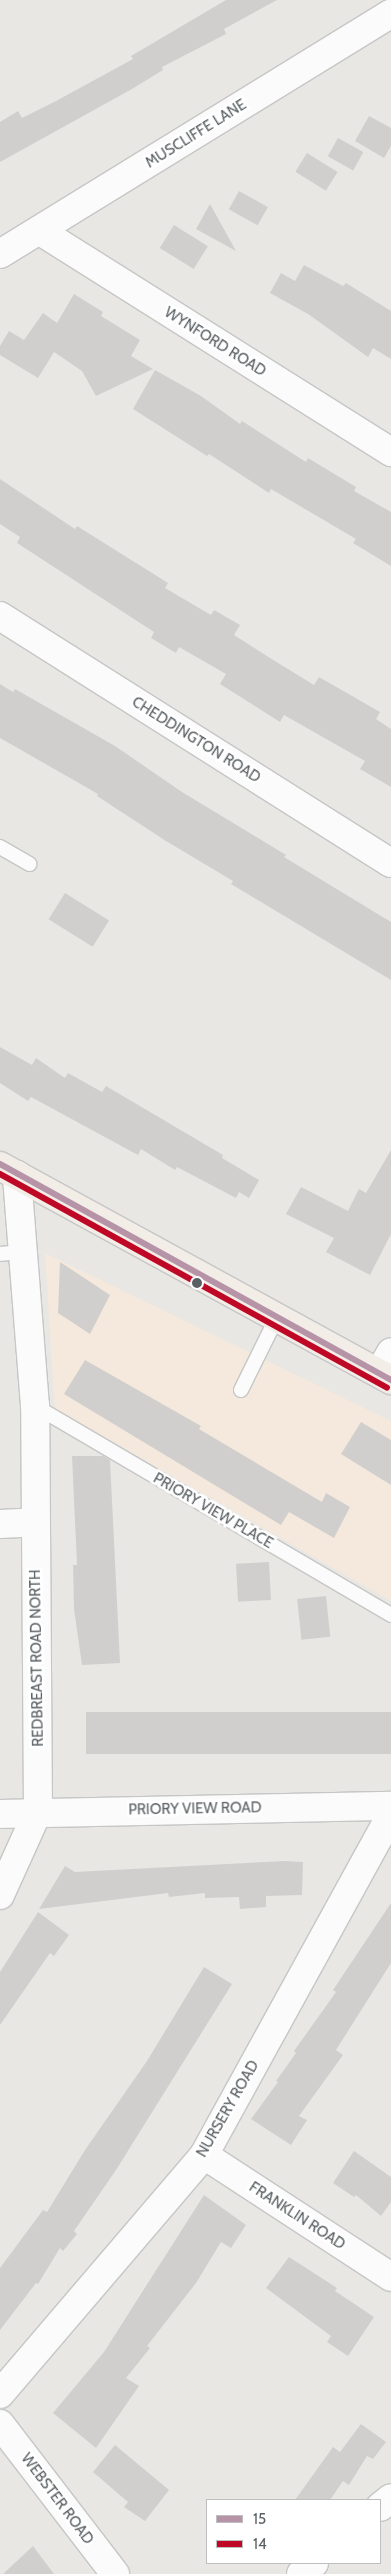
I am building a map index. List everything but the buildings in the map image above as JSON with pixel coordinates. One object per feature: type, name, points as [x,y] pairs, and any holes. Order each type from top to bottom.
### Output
[{"type":"main road","points":[[6,1168],[277,1317],[387,1368]]},
{"type":"street","name":"MUSCLIFFE LANE","points":[[0,254],[385,24]]},
{"type":"street","name":"WYNFORD ROAD","points":[[40,231],[391,452]]},
{"type":"street","name":"CHEDDINGTON ROAD","points":[[0,616],[391,863]]},
{"type":"street","name":"REDBREAST ROAD NORTH","points":[[6,1168],[11,1253],[35,1406],[38,1812]]},
{"type":"street","points":[[0,1524],[35,1522]]},
{"type":"street","name":"PRIORY VIEW ROAD","points":[[0,1814],[391,1806]]},
{"type":"street","points":[[0,1896],[38,1812]]},
{"type":"street","name":"NURSERY ROAD","points":[[0,2394],[204,2155],[391,1815]]},
{"type":"street","name":"FRANKLIN ROAD","points":[[204,2155],[391,2277]]},
{"type":"street","name":"WEBSTER ROAD","points":[[0,2424],[115,2574]]},
{"type":"street","points":[[381,2506],[391,2498]]},
{"type":"street","points":[[301,2574],[313,2564]]},
{"type":"lane","points":[[0,847],[30,864]]},
{"type":"lane","points":[[241,1390],[277,1317]]},
{"type":"lane","name":"PRIORY VIEW PLACE","points":[[35,1406],[391,1615]]},
{"type":"shaded area","points":[[45,1253],[391,1421],[391,1601],[55,1409]]},
{"type":"transit line","name":"15","points":[[0,1164],[391,1380]]},
{"type":"transit line","name":"14","points":[[0,1174],[387,1388]]}]
